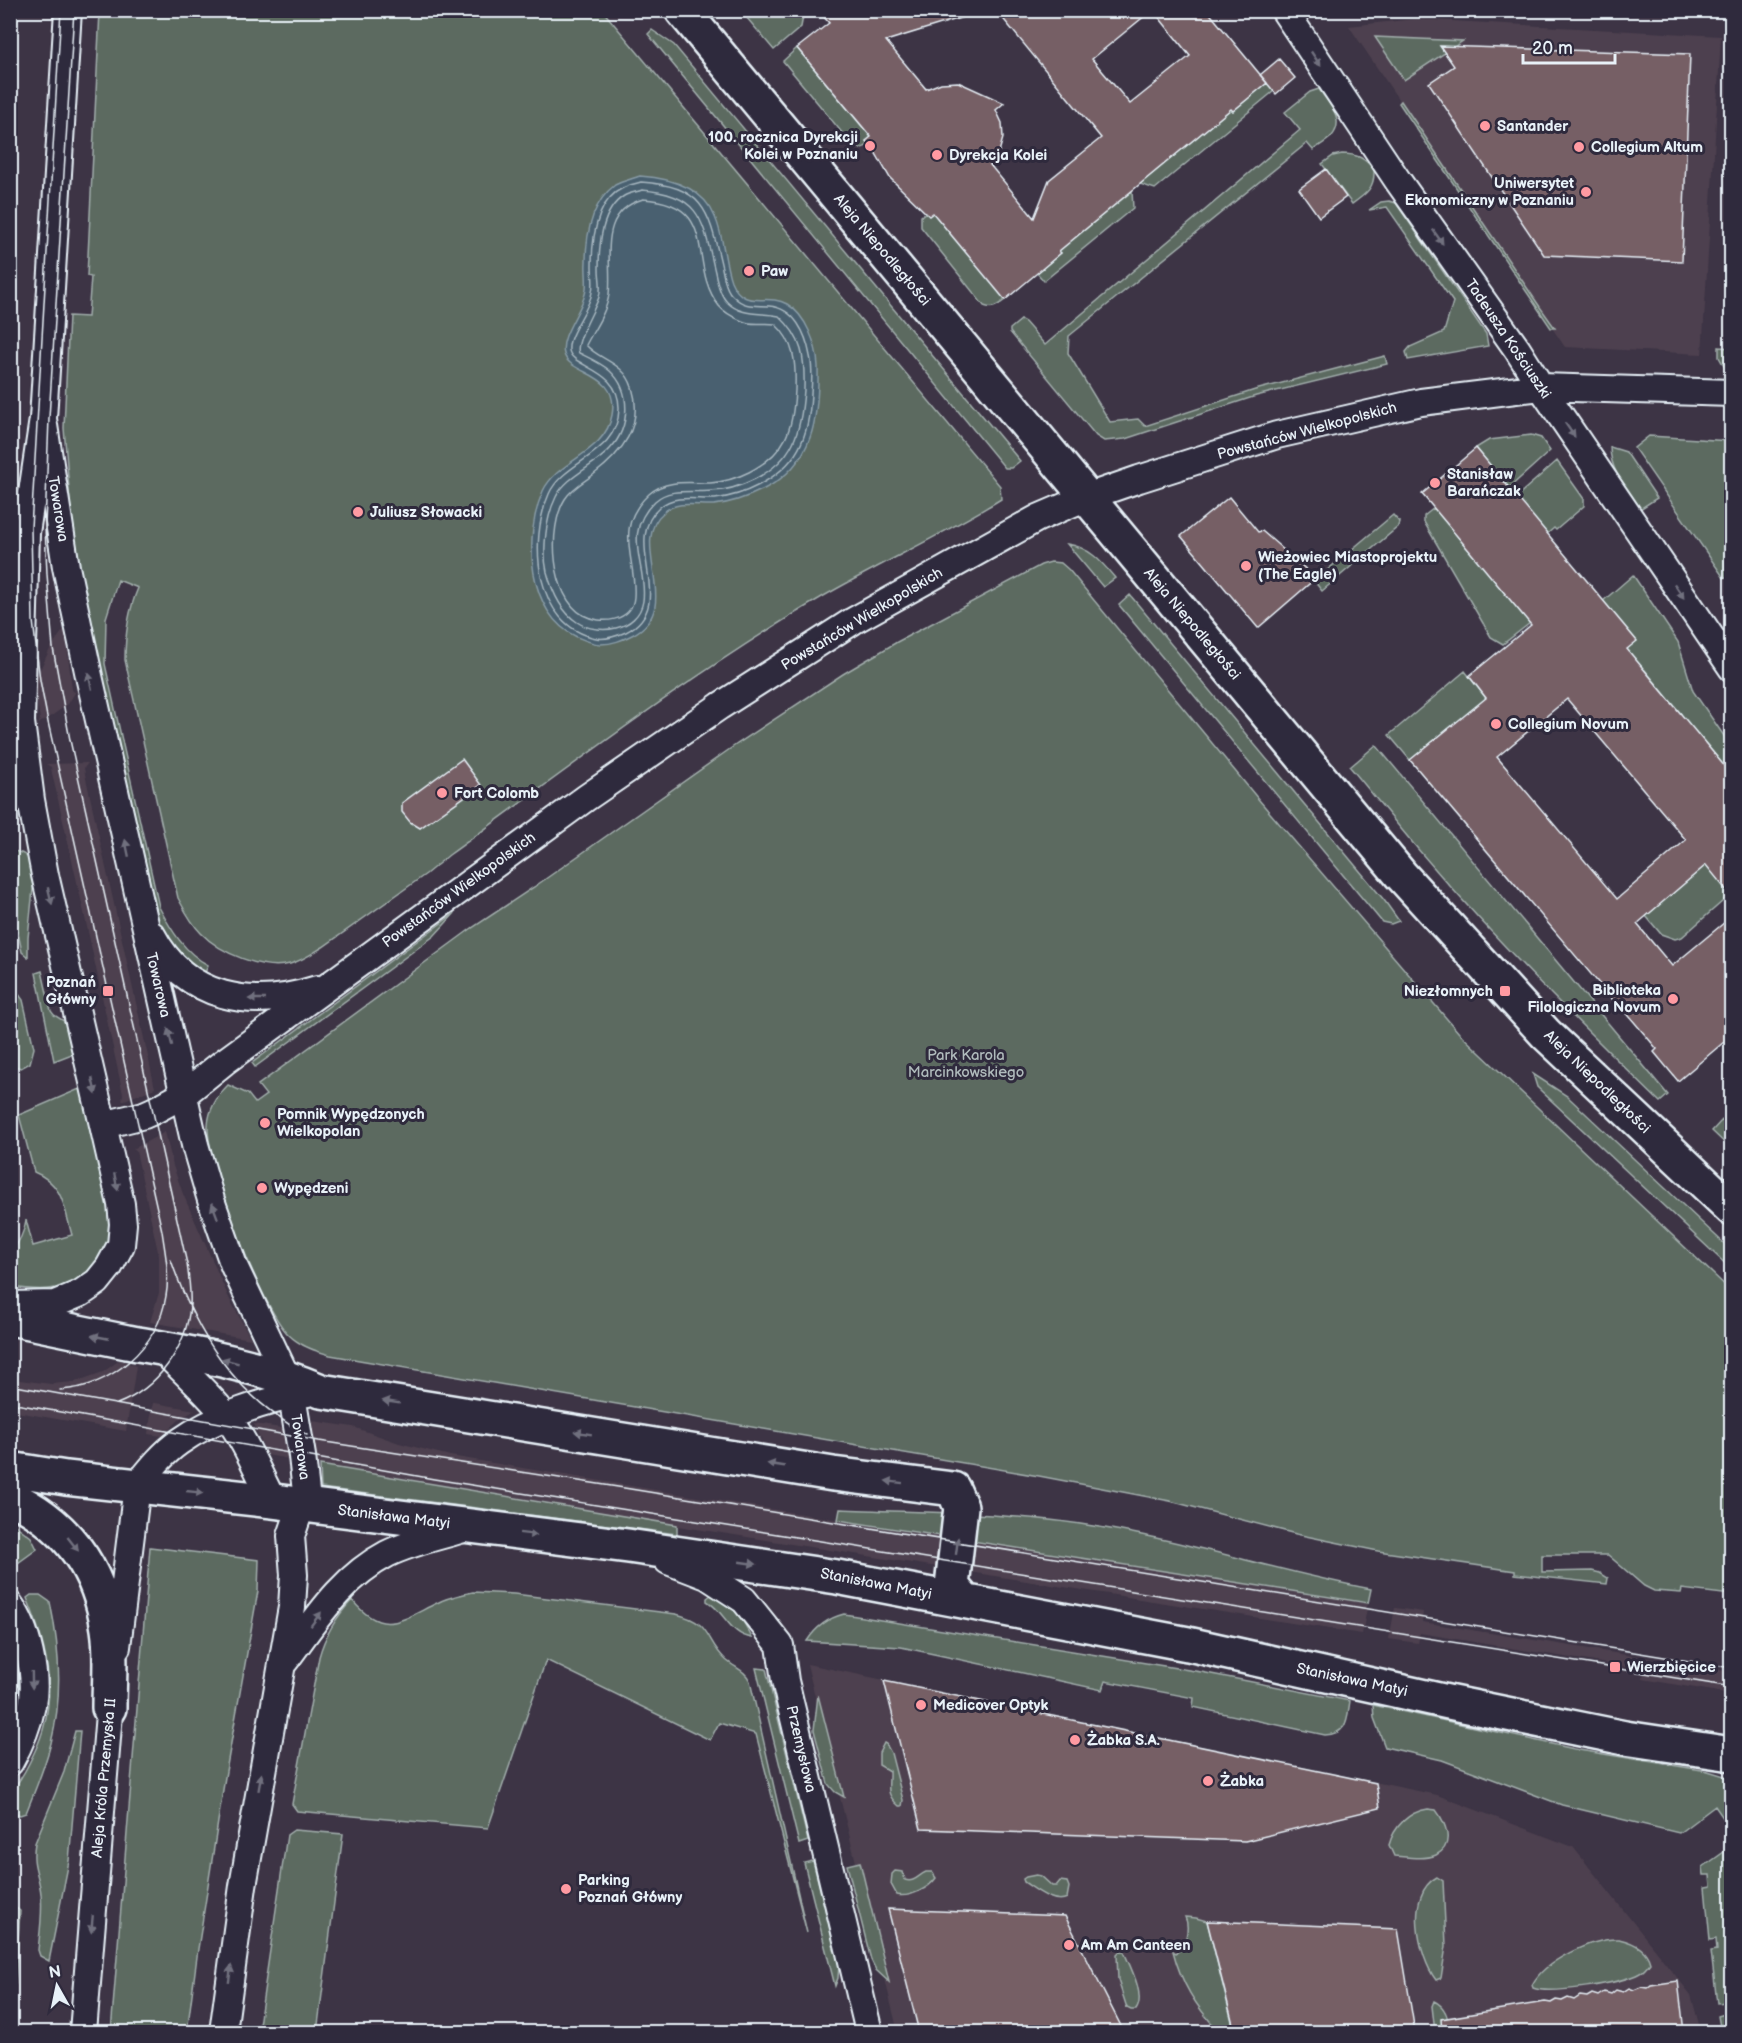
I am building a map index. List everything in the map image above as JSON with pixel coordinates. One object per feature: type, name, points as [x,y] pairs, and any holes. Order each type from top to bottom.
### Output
[{"type":"street","name":"Towarowa","points":[[10,1305],[55,1304],[81,1293],[97,1282],[109,1267],[121,1245],[123,1224],[121,1204],[104,1125],[45,875],[31,800],[21,722],[26,533],[43,419],[68,10]]},
{"type":"street","name":"Aleja Niepodległości","points":[[682,10],[1401,875],[1546,1034],[1731,1209]]},
{"type":"street","name":"Tadeusza Kościuszki","points":[[1284,10],[1398,181],[1517,349],[1731,669]]},
{"type":"street","name":"Powstańców Wielkopolskich","points":[[104,1125],[144,1115],[183,1095],[586,798],[800,654],[1019,527],[1087,497],[1277,435],[1421,402],[1541,387],[1731,393]]},
{"type":"street","name":"Towarowa","points":[[43,419],[66,567],[139,905],[195,1145],[234,1266],[300,1388],[302,1456],[306,1492],[288,1503],[294,1590],[281,1666]]},
{"type":"street","points":[[139,905],[162,953],[186,977],[209,990],[237,998],[268,999],[300,994],[334,982]]},
{"type":"street","points":[[10,1318],[198,1353],[300,1388],[833,1474],[952,1489],[961,1507],[952,1586],[965,1602]]},
{"type":"street","points":[[158,1346],[226,1416],[288,1503]]},
{"type":"street","points":[[137,1486],[152,1467],[178,1443],[203,1427],[300,1388]]},
{"type":"street","name":"Stanisława Matyi","points":[[10,1469],[628,1546],[827,1575],[1188,1644],[1625,1738],[1731,1754]]},
{"type":"street","name":"Aleja Króla Przemysła II","points":[[83,2032],[109,1708],[137,1486]]},
{"type":"street","points":[[10,1497],[36,1510],[64,1533],[80,1553],[94,1581],[108,1631],[109,1708]]},
{"type":"street","points":[[223,2032],[243,1886],[281,1666],[333,1597],[362,1569],[389,1554],[470,1527]]},
{"type":"street","name":"Przemysłowa","points":[[628,1546],[707,1576],[730,1589],[744,1600],[780,1645],[788,1692],[869,2032]]},
{"type":"street","points":[[10,1605],[26,1633],[32,1669],[33,1703],[22,1741],[10,1762]]},
{"type":"shaded area","name":"Uniwersytet Ekonomiczny w Poznaniu","points":[[1415,19],[1721,36],[1702,354],[1565,347],[1349,26]]},
{"type":"shaded area","points":[[65,628],[72,690],[76,691],[68,704],[36,725],[40,719],[34,682],[51,647]]},
{"type":"shaded area","points":[[88,763],[84,768],[85,774],[155,1088],[122,1101],[123,1094],[83,908],[51,767],[46,764]]},
{"type":"shaded area","points":[[165,1132],[183,1194],[228,1296],[251,1339],[150,1322],[159,1293],[159,1256],[136,1151],[133,1149]]},
{"type":"shaded area","points":[[120,1360],[136,1366],[126,1431],[11,1411],[11,1379],[51,1384],[75,1382],[103,1372]]},
{"type":"shaded area","points":[[153,1403],[195,1410],[179,1420],[162,1436],[148,1434]]},
{"type":"shaded area","points":[[312,1421],[353,1427],[399,1443],[450,1456],[1368,1603],[1362,1634],[444,1487],[316,1464]]},
{"type":"shaded area","points":[[254,1424],[288,1429],[295,1460],[267,1455]]},
{"type":"shaded area","points":[[1395,1608],[1423,1612],[1422,1622],[1731,1672],[1731,1694],[1643,1679],[1644,1670],[1420,1633],[1418,1643],[1389,1639]]},
{"type":"shaded area","points":[[807,1664],[1437,1795],[1573,1847],[1691,1995],[1701,2032],[898,2032]]},
{"type":"green space","points":[[100,11],[603,11],[1000,486],[1001,499],[822,597],[726,657],[632,722],[323,947],[290,964],[255,963],[219,947],[197,929],[178,898],[125,660],[128,623],[138,588],[118,580],[106,618],[105,664],[159,907],[186,947],[208,965],[205,973],[188,961],[174,946],[153,910],[89,624],[72,526],[64,428],[69,316],[88,317],[91,277],[87,276]]},
{"type":"green space","points":[[741,11],[804,11],[801,27],[774,50]]},
{"type":"green space","points":[[652,30],[674,45],[1020,461],[1011,468],[1005,468],[648,34]]},
{"type":"green space","points":[[1375,37],[1463,41],[1404,80]]},
{"type":"green space","points":[[797,48],[871,137],[866,141],[869,144],[867,146],[858,148],[853,146],[783,61]]},
{"type":"green space","points":[[1267,83],[1274,91],[1155,189],[1140,184],[1231,109],[1233,111]]},
{"type":"green space","points":[[1319,89],[1336,117],[1336,130],[1330,138],[1313,150],[1307,143],[1069,336],[1068,353],[1110,422],[1138,419],[1145,426],[1255,390],[1385,356],[1387,364],[1256,396],[1125,439],[1104,441],[1096,436],[1010,332],[1010,329],[1021,320],[1045,345],[1300,130],[1285,112],[1310,92]]},
{"type":"green space","points":[[1401,101],[1555,328],[1551,328],[1399,103]]},
{"type":"green space","points":[[1352,155],[1368,162],[1374,170],[1373,182],[1369,190],[1352,204],[1322,164],[1333,156]]},
{"type":"green space","points":[[1132,191],[1133,208],[1044,281],[1037,273],[1061,253],[1059,251]]},
{"type":"green space","points":[[1381,202],[1396,203],[1486,334],[1488,346],[1408,360],[1406,352],[1410,347],[1444,332],[1453,302],[1387,207],[1369,210]]},
{"type":"green space","points":[[926,212],[933,213],[1005,300],[993,307],[984,306],[921,227],[921,216]]},
{"type":"green space","points":[[1719,347],[1731,348],[1731,373],[1728,373],[1719,357]]},
{"type":"green space","points":[[1531,435],[1541,438],[1550,451],[1509,488],[1476,448],[1489,440]]},
{"type":"green space","points":[[1649,436],[1731,441],[1731,498],[1727,576],[1724,578],[1634,448]]},
{"type":"green space","points":[[1610,447],[1626,452],[1657,498],[1640,509],[1616,472]]},
{"type":"green space","points":[[1557,461],[1584,499],[1584,506],[1556,530],[1554,528],[1547,534],[1516,497]]},
{"type":"green space","points":[[1434,508],[1530,623],[1503,644],[1491,637],[1424,522],[1424,516]]},
{"type":"green space","points":[[1393,515],[1400,523],[1399,526],[1322,591],[1314,581]]},
{"type":"green space","points":[[1067,544],[1088,552],[1115,578],[1103,587]]},
{"type":"green space","name":"Park Karola Marcinkowskiego","points":[[1051,562],[1061,563],[1069,570],[1259,800],[1459,1033],[1731,1291],[1731,1595],[1682,1589],[1681,1593],[1654,1591],[1644,1586],[1608,1555],[1542,1555],[1542,1572],[1592,1571],[1608,1578],[1607,1584],[1515,1574],[1515,1571],[1378,1551],[1296,1534],[1170,1501],[1039,1476],[330,1355],[298,1342],[289,1335],[278,1320],[251,1267],[238,1234],[216,1170],[210,1144],[208,1125],[210,1114],[217,1099],[228,1085],[248,1094],[255,1103],[266,1095],[258,1085],[472,928],[737,744],[843,674],[897,642],[1041,565]]},
{"type":"green space","points":[[1633,575],[1678,642],[1693,691],[1731,746],[1731,774],[1698,734],[1667,760],[1650,740],[1681,714],[1645,670],[1596,675],[1636,641],[1603,601]]},
{"type":"green space","points":[[1130,595],[1399,921],[1391,924],[1382,922],[1119,605]]},
{"type":"green space","points":[[1465,671],[1486,698],[1410,760],[1389,735]]},
{"type":"green space","points":[[1376,745],[1668,1095],[1660,1102],[1484,924],[1350,767]]},
{"type":"green space","points":[[10,851],[26,856],[35,869],[28,957],[22,952],[11,900]]},
{"type":"green space","points":[[1720,853],[1731,866],[1731,894],[1682,937],[1675,939],[1661,934],[1646,916]]},
{"type":"green space","points":[[455,913],[434,936],[255,1067],[252,1063]]},
{"type":"green space","points":[[42,971],[51,1011],[67,1023],[77,1052],[54,1061],[36,973]]},
{"type":"green space","points":[[11,990],[18,993],[23,1000],[34,1048],[30,1063],[21,1068],[11,1065]]},
{"type":"green space","points":[[1533,1074],[1567,1096],[1731,1250],[1731,1269],[1537,1087]]},
{"type":"green space","points":[[84,1087],[111,1209],[109,1236],[105,1248],[91,1269],[69,1284],[45,1289],[11,1287],[11,1252],[21,1237],[26,1220],[33,1246],[72,1235],[57,1190],[44,1177],[34,1172],[19,1115]]},
{"type":"green space","points":[[1722,1120],[1731,1128],[1731,1149],[1712,1131]]},
{"type":"green space","points":[[320,1465],[677,1525],[677,1534],[321,1488]]},
{"type":"green space","points":[[840,1509],[970,1514],[1067,1522],[1133,1533],[1371,1589],[1368,1603],[838,1520]]},
{"type":"green space","points":[[11,1522],[31,1537],[37,1549],[11,1568]]},
{"type":"green space","points":[[150,1547],[259,1560],[258,1591],[225,1777],[187,2032],[111,2032]]},
{"type":"green space","points":[[473,1592],[514,1594],[676,1614],[696,1622],[707,1632],[726,1660],[745,1674],[750,1681],[807,1933],[756,1734],[719,1723],[710,1740],[546,1660],[488,1828],[297,1811],[292,1804],[319,1657],[328,1634],[341,1613],[352,1600],[373,1619],[393,1622],[446,1599]]},
{"type":"green space","points":[[31,1595],[40,1595],[50,1602],[58,1655],[59,1690],[49,1752],[26,1813],[20,1815],[11,1811],[10,1793],[26,1770],[42,1733],[49,1694],[41,1636],[27,1598]]},
{"type":"green space","points":[[711,1595],[725,1602],[736,1612],[752,1638],[744,1636],[733,1628],[707,1601]]},
{"type":"green space","points":[[844,1614],[1201,1672],[1350,1701],[1348,1714],[1342,1729],[1325,1735],[1193,1707],[1194,1698],[1105,1681],[1102,1690],[901,1647],[807,1641],[823,1624]]},
{"type":"green space","points":[[11,1633],[17,1658],[19,1682],[17,1707],[11,1732]]},
{"type":"green space","points":[[756,1668],[766,1669],[808,1841],[799,1844]]},
{"type":"green space","points":[[818,1695],[844,1797],[828,1784],[814,1730]]},
{"type":"green space","points":[[1373,1705],[1579,1750],[1708,1771],[1731,1778],[1731,1829],[1715,1806],[1679,1833],[1562,1805],[1442,1760],[1385,1747],[1374,1718]]},
{"type":"green space","points":[[75,1731],[80,1731],[69,1861],[49,1961],[40,1956],[38,1950],[42,1901],[34,1851],[35,1843],[64,1772]]},
{"type":"green space","points":[[884,1743],[891,1753],[903,1800],[902,1806],[899,1806],[891,1797],[889,1771],[879,1765],[879,1753]]},
{"type":"green space","points":[[1428,1809],[1436,1810],[1447,1833],[1446,1845],[1442,1851],[1426,1857],[1394,1856],[1389,1845],[1398,1826],[1414,1813]]},
{"type":"green space","points":[[294,1830],[343,1834],[317,2032],[258,2032],[287,1835]]},
{"type":"green space","points":[[1731,1847],[1731,2005],[1727,2002],[1717,2003],[1711,1951],[1717,1950],[1716,1939],[1710,1940],[1705,1887],[1711,1886],[1710,1875],[1704,1875],[1703,1867]]},
{"type":"green space","points":[[813,1861],[839,1965],[835,1986],[804,1863]]},
{"type":"green space","points":[[860,1862],[889,1982],[876,1970],[871,1960],[847,1865]]},
{"type":"green space","points":[[895,1871],[903,1872],[905,1880],[908,1881],[926,1872],[932,1872],[936,1878],[919,1891],[902,1896],[897,1895],[891,1884],[892,1874]]},
{"type":"green space","points":[[1041,1876],[1052,1886],[1056,1886],[1060,1881],[1067,1882],[1069,1887],[1067,1898],[1062,1900],[1051,1898],[1024,1882],[1023,1879],[1026,1877]]},
{"type":"green space","points":[[1437,1877],[1443,1881],[1446,1946],[1441,1978],[1436,1980],[1424,1956],[1420,1941],[1418,1911],[1427,1885]]},
{"type":"green space","points":[[15,1907],[20,1911],[15,1984],[11,1989],[11,1913]]},
{"type":"green space","points":[[1185,1917],[1207,1921],[1233,2026],[1218,2030],[1196,2003],[1180,1973],[1173,1951],[1176,1953],[1185,1942],[1187,1926]]},
{"type":"green space","points":[[1619,1939],[1634,1944],[1646,1954],[1650,1963],[1645,1969],[1618,1981],[1586,1987],[1554,1990],[1533,1988],[1532,1985],[1538,1976],[1570,1953],[1596,1942]]},
{"type":"green space","points":[[1120,1951],[1124,1952],[1136,1981],[1139,2004],[1136,2010],[1127,2008],[1118,1980],[1117,1954]]},
{"type":"green space","points":[[1434,2001],[1442,2007],[1448,2018],[1449,2032],[1435,2032],[1432,2006]]},
{"type":"green space","points":[[1731,2012],[1731,2032],[1721,2032],[1718,2016]]},
{"type":"water","points":[[640,176],[674,182],[694,191],[710,207],[715,217],[731,281],[736,290],[749,299],[779,301],[787,304],[800,315],[813,340],[817,358],[817,403],[815,421],[803,453],[781,479],[758,492],[734,501],[714,505],[675,506],[664,512],[654,525],[651,540],[656,592],[654,609],[647,623],[632,635],[621,640],[598,644],[577,637],[560,626],[548,611],[539,593],[534,572],[533,530],[543,491],[550,480],[600,439],[608,428],[612,415],[609,390],[602,382],[568,361],[563,347],[567,332],[585,294],[587,241],[595,210],[607,192],[615,185]]},
{"type":"building","name":"Dyrekcja Kolei","points":[[818,10],[966,10],[967,16],[886,41],[926,89],[941,83],[958,82],[1004,103],[996,110],[1002,123],[1003,138],[999,152],[990,165],[1034,218],[1049,180],[1101,138],[996,10],[1152,10],[1092,59],[1130,104],[1190,56],[1153,10],[1207,10],[1267,83],[1233,111],[1231,109],[1059,251],[1061,253],[1005,300],[933,213],[929,216],[890,178],[866,141],[871,137],[797,48],[829,23]]},
{"type":"building","name":"Collegium Altum","points":[[1440,46],[1690,54],[1682,261],[1544,255],[1429,83],[1454,66]]},
{"type":"building","points":[[1279,59],[1295,78],[1276,94],[1260,75]]},
{"type":"building","points":[[1326,169],[1346,197],[1319,217],[1299,189]]},
{"type":"building","name":"Collegium Novum","points":[[1476,448],[1637,641],[1627,649],[1731,774],[1731,896],[1706,865],[1637,924],[1672,966],[1731,917],[1731,1036],[1678,1081],[1654,1052],[1657,1049],[1624,1010],[1623,1012],[1410,760],[1486,698],[1469,676],[1531,625],[1422,494]],"holes":[[[1567,699],[1686,840],[1617,899],[1497,757]]]},
{"type":"building","name":"Wieżowiec Miastoprojektu (The Eagle)","points":[[1229,497],[1258,532],[1262,531],[1316,578],[1258,628],[1181,536]]},
{"type":"building","name":"Fort Colomb","points":[[462,759],[481,785],[420,828],[410,822],[402,812],[402,803]]},
{"type":"building","points":[[884,1681],[1376,1783],[1380,1808],[1245,1841],[921,1829]]},
{"type":"building","points":[[888,1909],[1065,1916],[1124,2032],[919,2032]]},
{"type":"building","points":[[1207,1921],[1398,1929],[1415,2032],[1235,2032]]},
{"type":"building","points":[[1678,1981],[1684,2032],[1442,2032],[1441,2019],[1545,2002],[1551,2003],[1568,1998],[1574,2000],[1580,1996],[1587,1997],[1592,1994],[1598,1996],[1604,1992],[1611,1994],[1616,1990],[1623,1992],[1629,1988],[1634,1990]]},
{"type":"tram line","points":[[60,1390],[97,1381],[130,1361],[143,1347],[161,1315],[167,1280],[162,1231],[48,722],[33,621],[31,528],[61,10]]},
{"type":"tram line","points":[[74,10],[49,418],[45,527],[53,648],[70,740],[187,1264],[190,1295],[188,1321],[176,1351],[167,1365],[145,1388],[117,1404]]},
{"type":"tram line","points":[[171,1260],[193,1313],[206,1338],[222,1361],[259,1402],[282,1420],[307,1435]]},
{"type":"tram line","points":[[10,1385],[319,1441],[618,1487],[1732,1668]]},
{"type":"tram line","points":[[10,1403],[434,1479],[1732,1687]]},
{"type":"place","name":"Santander","points":[[1485,126]]},
{"type":"place","name":"100. rocznica Dyrekcji Kolei w Poznaniu","points":[[870,146]]},
{"type":"place","name":"Collegium Altum","points":[[1579,147]]},
{"type":"place","name":"Dyrekcja Kolei","points":[[937,155]]},
{"type":"place","name":"Uniwersytet Ekonomiczny w Poznaniu","points":[[1586,192]]},
{"type":"place","name":"Paw","points":[[749,271]]},
{"type":"place","name":"Stanisław Barańczak","points":[[1435,483]]},
{"type":"place","name":"Juliusz Słowacki","points":[[358,512]]},
{"type":"place","name":"Wieżowiec Miastoprojektu (The Eagle)","points":[[1246,566]]},
{"type":"place","name":"Collegium Novum","points":[[1496,724]]},
{"type":"place","name":"Fort Colomb","points":[[442,793]]},
{"type":"place","name":"Poznań Główny","points":[[108,991]]},
{"type":"place","name":"Niezłomnych","points":[[1505,991]]},
{"type":"place","name":"Biblioteka Filologiczna Novum","points":[[1673,999]]},
{"type":"place","name":"Pomnik Wypędzonych Wielkopolan","points":[[265,1123]]},
{"type":"place","name":"Wypędzeni","points":[[262,1188]]},
{"type":"place","name":"Wierzbięcice","points":[[1615,1667]]},
{"type":"place","name":"Medicover Optyk","points":[[921,1705]]},
{"type":"place","name":"Żabka S.A.","points":[[1075,1740]]},
{"type":"place","name":"Żabka","points":[[1208,1781]]},
{"type":"place","name":"Parking Poznań Główny","points":[[566,1889]]},
{"type":"place","name":"Am Am Canteen","points":[[1069,1945]]}]
